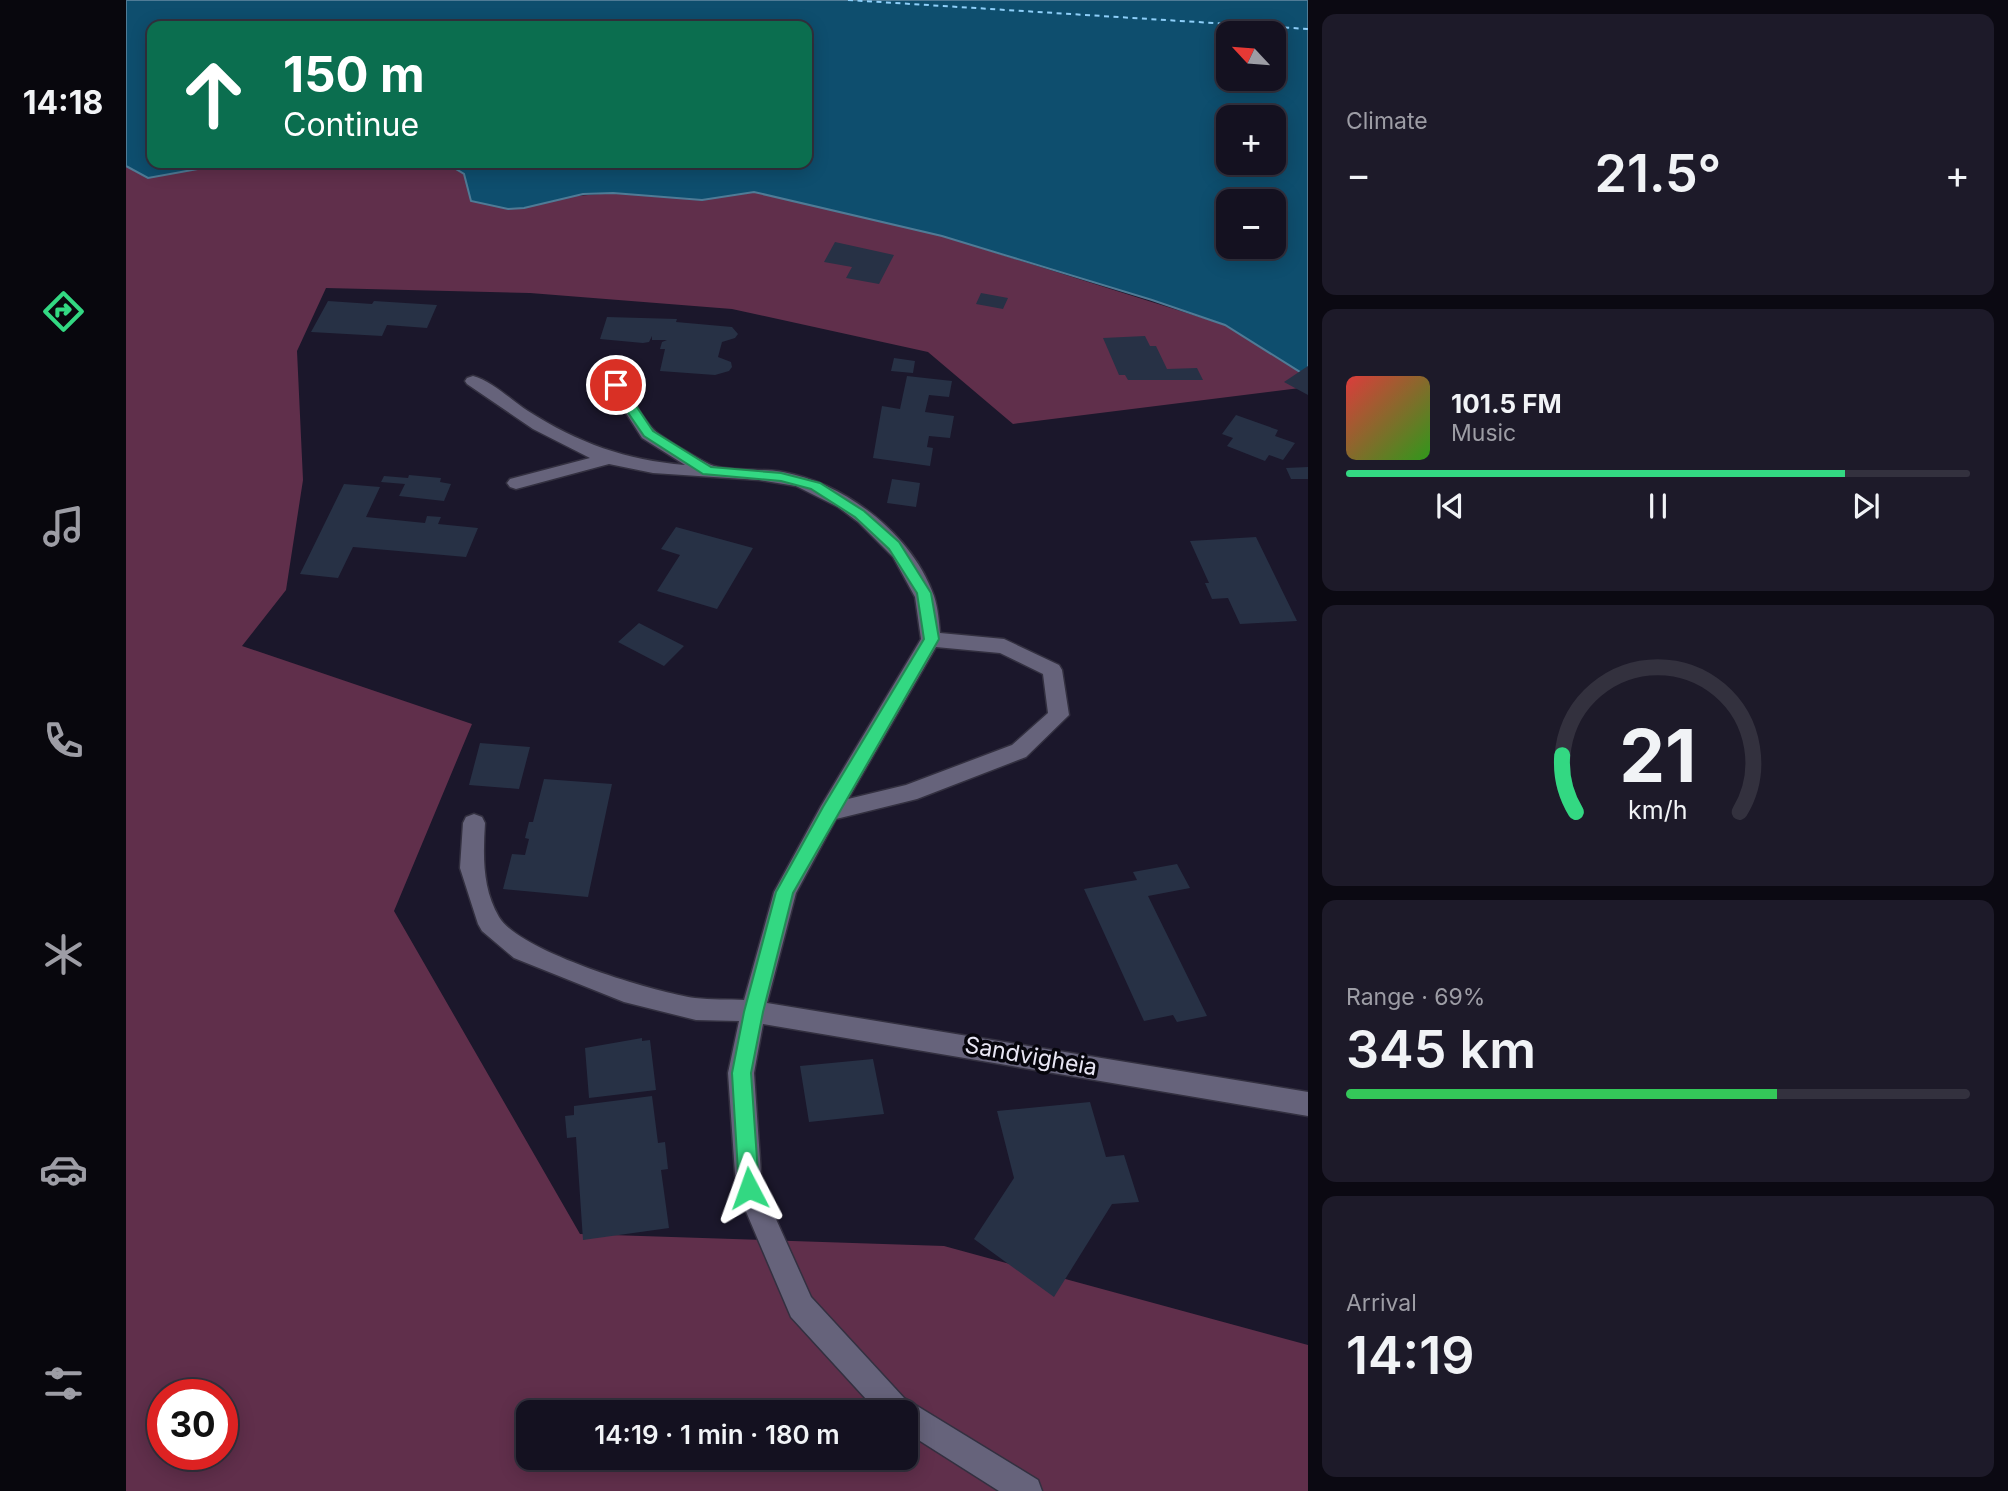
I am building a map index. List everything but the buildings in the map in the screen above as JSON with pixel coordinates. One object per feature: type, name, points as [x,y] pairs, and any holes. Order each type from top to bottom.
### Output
[{"type":"street","points":[[473,381],[536,425],[610,458],[718,474],[781,477],[816,486],[860,514],[894,546],[924,593],[931,639],[785,892],[753,1012],[741,1073],[749,1188],[801,1307],[887,1400]]},
{"type":"street","points":[[616,385],[648,434],[708,471],[718,474]]},
{"type":"street","points":[[516,483],[610,458]]},
{"type":"street","points":[[829,812],[909,793],[1019,751],[1059,715],[1052,670],[1004,646],[931,639]]},
{"type":"street","name":"Sandvigheia","points":[[474,823],[471,868],[490,924],[522,951],[624,992],[696,1009],[753,1012],[1308,1104]]},
{"type":"street","points":[[918,1423],[1027,1491]]},
{"type":"shaded area","points":[[126,166],[148,178],[203,168],[454,168],[464,174],[563,197],[613,193],[702,200],[754,192],[942,236],[1225,325],[1308,377],[1308,387],[1013,424],[928,352],[732,309],[530,293],[326,288],[297,351],[303,480],[286,590],[242,646],[472,724],[394,911],[580,1234],[944,1246],[1308,1345],[1308,1491],[126,1491]]},
{"type":"water","points":[[126,0],[1308,0],[1308,377],[1225,325],[942,236],[754,192],[702,200],[613,193],[583,194],[524,208],[508,209],[471,201],[464,174],[454,168],[812,168],[812,21],[147,21],[147,168],[203,168],[148,178],[126,166]]},
{"type":"ferry route","points":[[848,0],[1308,29]]},
{"type":"route","points":[[616,385],[648,434],[708,471],[718,474],[781,477],[816,486],[860,514],[894,546],[924,593],[931,639],[785,892],[753,1012],[741,1073],[749,1188]]}]
